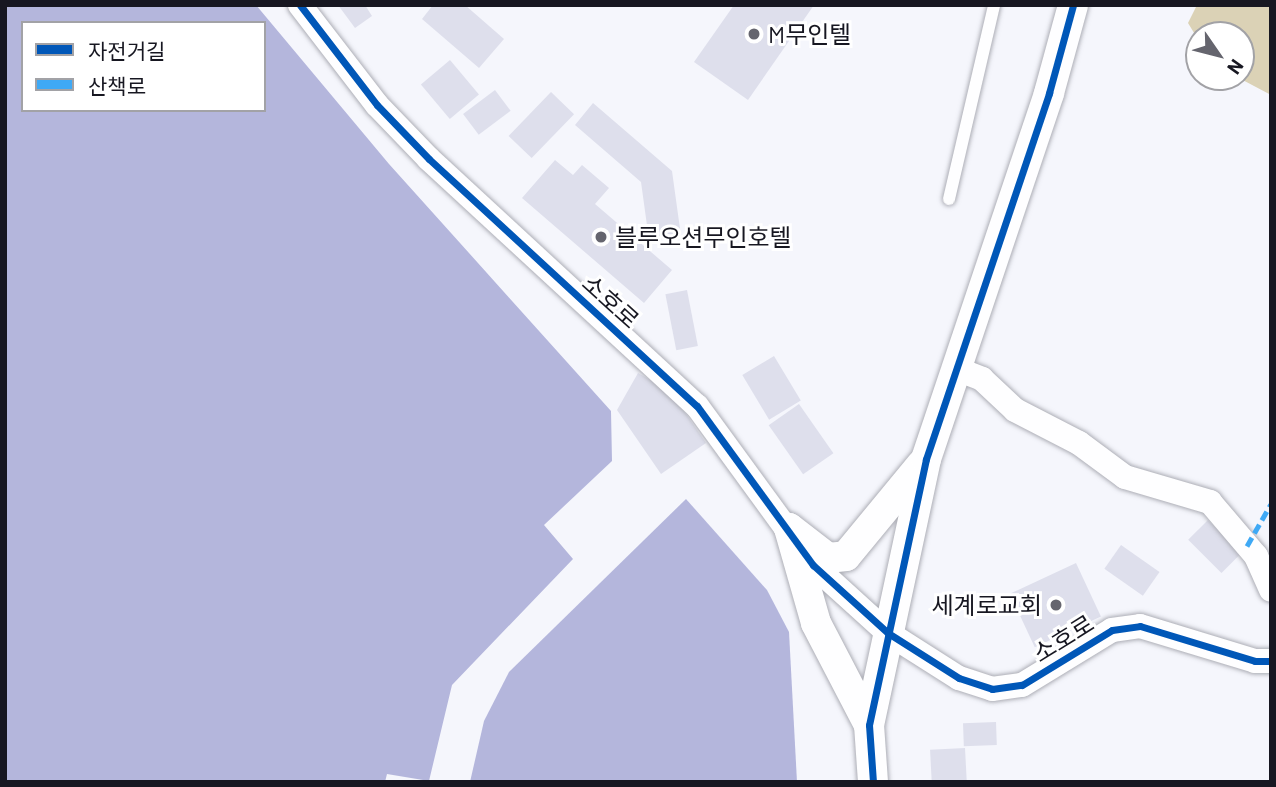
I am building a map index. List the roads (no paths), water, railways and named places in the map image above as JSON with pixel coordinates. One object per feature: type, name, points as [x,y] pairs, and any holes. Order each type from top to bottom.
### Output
[{"type":"street","name":"소호로","points":[[300,5],[377,105],[429,159],[697,406],[830,584],[888,634],[965,681],[992,689],[1022,685],[1112,630],[1140,626],[1255,661],[1271,661]]},
{"type":"street","points":[[873,782],[870,725],[926,459],[954,368],[1049,93],[1073,5]]},
{"type":"street","points":[[954,368],[982,379],[1015,410],[1079,443],[1125,477],[1210,502],[1256,556],[1271,590]]},
{"type":"street","points":[[789,527],[828,558],[846,556],[926,459]]},
{"type":"street","points":[[789,527],[816,622],[870,725]]},
{"type":"lane","points":[[949,199],[994,5]]},
{"type":"water","points":[[5,5],[256,5],[389,164],[611,411],[612,461],[544,525],[573,559],[452,685],[429,781],[387,774],[385,782],[5,782]]},
{"type":"water","points":[[686,499],[767,590],[789,632],[797,782],[470,782],[484,721],[509,672]]},
{"type":"place","name":"M무인텔","points":[[754,34]]},
{"type":"place","name":"블루오션무인호텔","points":[[601,237]]},
{"type":"place","name":"세계로교회","points":[[1056,605]]}]
